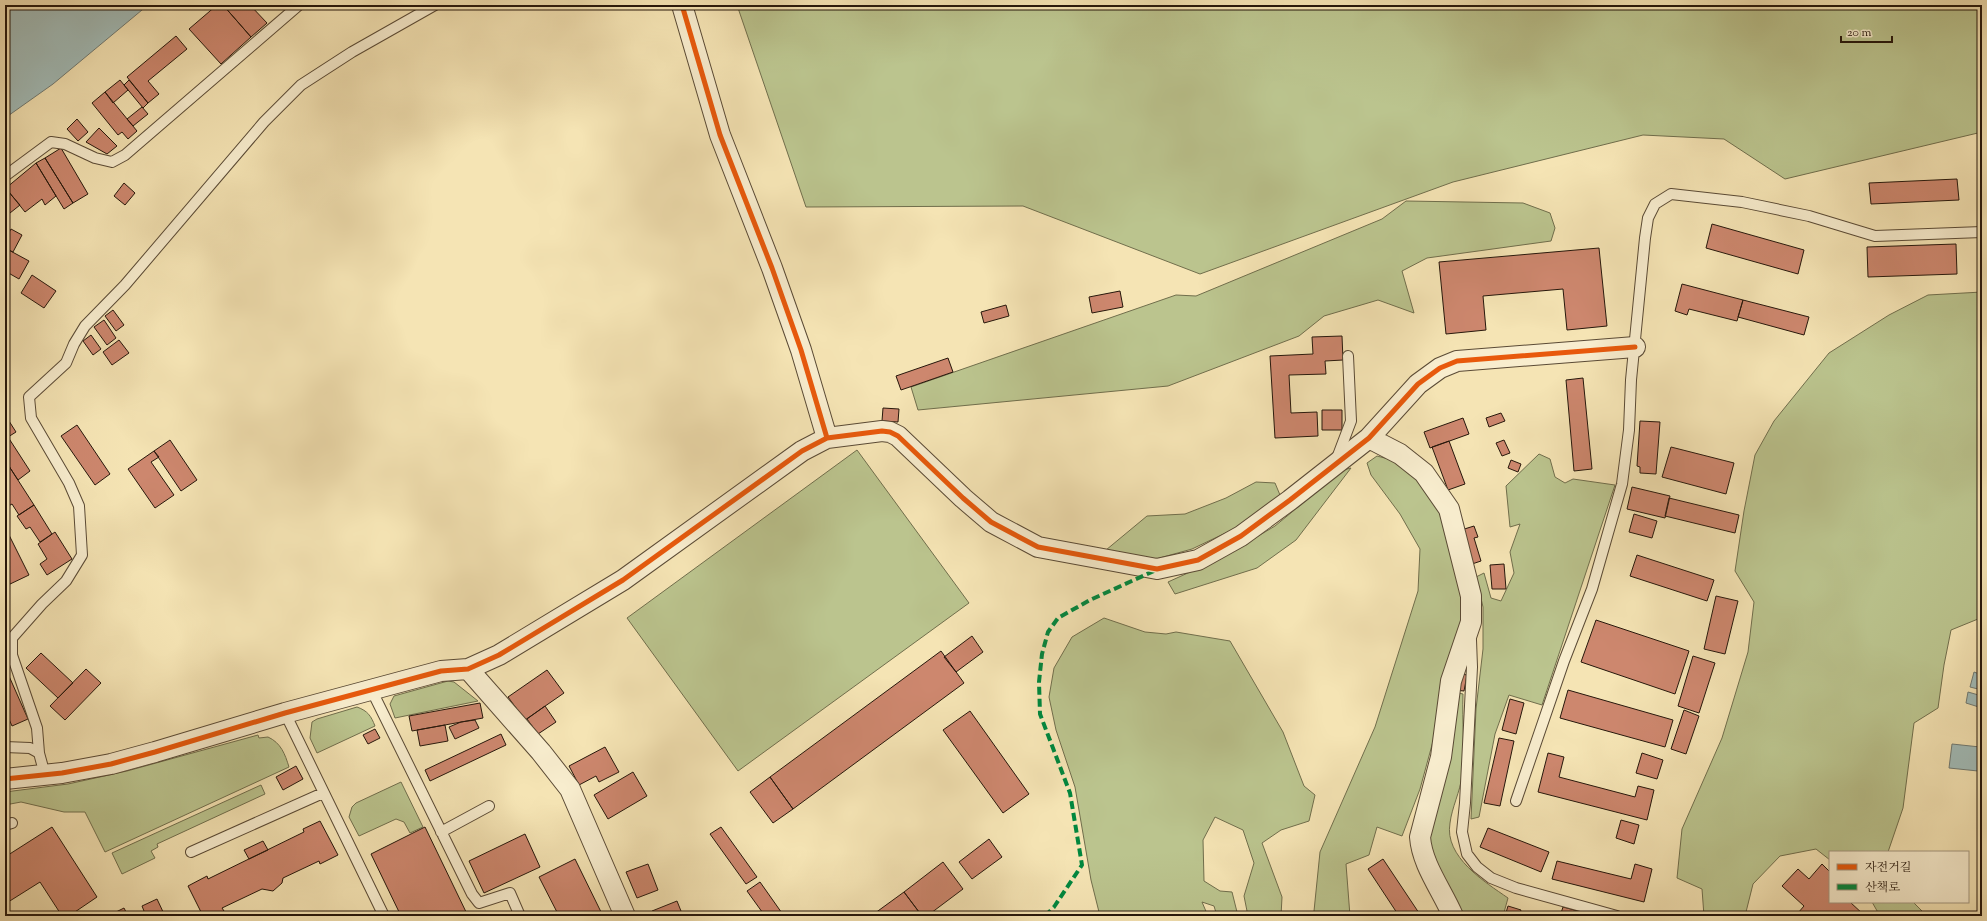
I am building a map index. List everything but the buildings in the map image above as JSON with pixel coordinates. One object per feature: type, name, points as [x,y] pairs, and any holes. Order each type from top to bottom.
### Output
[{"type":"street","points":[[682,5],[720,135],[772,268],[801,350],[827,438]]},
{"type":"street","points":[[5,779],[45,775],[111,764],[285,713],[372,691],[441,671],[468,669],[499,655],[623,580],[802,451],[827,438],[882,431],[890,432],[898,436],[963,498],[991,522],[1038,547],[1157,569],[1198,560],[1241,536],[1290,500],[1335,463],[1369,438],[1418,384],[1440,368],[1457,361],[1635,347]]},
{"type":"street","points":[[1369,438],[1400,454],[1424,473],[1449,509],[1471,596],[1471,622],[1451,681],[1441,757],[1420,837],[1421,848],[1426,861],[1453,916]]},
{"type":"street","points":[[468,669],[542,752],[570,789],[625,916]]},
{"type":"lane","points":[[5,176],[51,142],[66,144],[95,158],[112,162],[125,155],[299,5]]},
{"type":"lane","points":[[45,775],[38,753],[37,728],[12,655],[12,638],[42,604],[66,581],[82,555],[79,506],[69,483],[31,418],[29,397],[66,363],[74,344],[85,326],[125,285],[264,122],[301,85],[352,52],[435,5]]},
{"type":"lane","points":[[1516,801],[1564,661],[1592,589],[1622,484],[1629,430],[1631,380],[1648,218],[1655,204],[1671,194],[1742,202],[1809,216],[1875,236],[1982,232]]},
{"type":"lane","points":[[1335,463],[1344,444],[1351,421],[1348,356]]},
{"type":"lane","points":[[1471,622],[1471,675],[1465,803],[1462,832],[1467,854],[1477,867],[1491,878],[1516,888],[1617,916]]},
{"type":"lane","points":[[372,691],[472,894],[479,903],[510,892],[520,916]]},
{"type":"lane","points":[[285,713],[384,916]]},
{"type":"lane","points":[[5,747],[30,748],[38,753]]},
{"type":"lane","points":[[190,852],[323,793]]},
{"type":"lane","points":[[441,832],[490,806]]},
{"type":"green space","points":[[737,5],[1982,5],[1982,132],[1785,179],[1724,139],[1643,135],[1453,182],[1200,274],[1023,206],[806,207]]},
{"type":"green space","points":[[1406,201],[1523,203],[1550,213],[1555,228],[1551,241],[1427,258],[1402,271],[1414,313],[1378,300],[1324,316],[1299,336],[1168,386],[918,410],[911,387],[1176,295],[1196,296],[1382,219]]},
{"type":"green space","points":[[1982,292],[1982,611],[1978,619],[1951,630],[1938,708],[1914,723],[1903,808],[1888,851],[1829,851],[1829,859],[1816,849],[1780,856],[1753,884],[1745,916],[1704,916],[1702,889],[1677,878],[1682,829],[1722,738],[1748,652],[1754,602],[1735,571],[1744,511],[1755,455],[1774,421],[1829,353],[1889,315],[1928,295]]},
{"type":"green space","points":[[857,450],[969,603],[738,771],[627,618]]},
{"type":"green space","points":[[1539,454],[1550,459],[1555,477],[1565,483],[1573,479],[1615,485],[1542,705],[1509,695],[1495,734],[1479,817],[1471,819],[1476,709],[1483,649],[1483,607],[1476,577],[1484,573],[1491,598],[1501,601],[1514,573],[1510,552],[1520,524],[1510,527],[1506,486]]},
{"type":"green space","points":[[1377,456],[1396,461],[1420,476],[1445,513],[1466,602],[1435,734],[1420,789],[1402,836],[1377,827],[1369,855],[1346,864],[1350,916],[1315,916],[1314,911],[1320,852],[1375,727],[1418,591],[1420,549],[1400,514],[1371,475],[1367,463]]},
{"type":"green space","points":[[1351,468],[1296,540],[1257,568],[1175,594],[1168,582],[1223,557],[1275,526],[1343,470]]},
{"type":"green space","points":[[1256,482],[1275,483],[1280,495],[1234,529],[1192,549],[1156,559],[1106,550],[1147,516],[1185,514],[1226,498]]},
{"type":"green space","points":[[1104,618],[1145,632],[1166,634],[1176,632],[1230,641],[1283,732],[1304,786],[1315,795],[1309,821],[1281,830],[1262,843],[1282,897],[1281,916],[1248,916],[1244,896],[1254,863],[1243,830],[1215,817],[1203,840],[1204,881],[1220,891],[1232,892],[1238,916],[1217,916],[1214,906],[1202,902],[1208,916],[1100,916],[1091,880],[1075,787],[1056,730],[1049,697],[1054,668],[1072,637]]},
{"type":"green space","points":[[448,681],[454,682],[478,701],[395,718],[390,704],[394,696]]},
{"type":"green space","points":[[1454,692],[1463,694],[1463,756],[1462,776],[1451,817],[1450,835],[1453,847],[1468,867],[1508,898],[1503,916],[1463,916],[1428,846]]},
{"type":"green space","points":[[357,707],[369,714],[375,726],[317,753],[310,738],[312,722],[317,719]]},
{"type":"green space","points":[[258,735],[259,738],[268,737],[276,742],[284,753],[289,767],[105,852],[85,812],[64,812],[21,802],[5,805],[5,792],[68,784],[127,771]]},
{"type":"green space","points":[[401,782],[423,827],[410,833],[404,822],[396,819],[359,836],[349,817],[352,807],[356,803]]},
{"type":"green space","points":[[261,785],[265,794],[157,844],[158,847],[151,851],[155,858],[122,874],[112,853]]},
{"type":"green space","points":[[1873,903],[1914,903],[1927,916],[1880,916]]},
{"type":"water","points":[[5,5],[148,5],[53,84],[5,118]]},
{"type":"water","points":[[1974,672],[1982,675],[1982,690],[1970,687]]},
{"type":"water","points":[[1968,692],[1982,696],[1982,708],[1966,703]]},
{"type":"water","points":[[1952,744],[1980,747],[1978,771],[1949,768]]},
{"type":"marked path","points":[[1045,916],[1054,907],[1082,865],[1070,793],[1040,714],[1039,682],[1042,654],[1048,632],[1058,618],[1090,600],[1156,570]]},
{"type":"cycle path","points":[[682,5],[720,135],[772,268],[801,350],[827,438],[882,431],[890,432],[898,436],[963,498],[991,522],[1038,547],[1157,569],[1198,560],[1241,536],[1290,500],[1369,438],[1418,384],[1440,368],[1457,361],[1635,347]]},
{"type":"cycle path","points":[[5,779],[62,773],[111,764],[285,713],[441,671],[468,669],[499,655],[623,580],[802,451],[827,438]]}]
